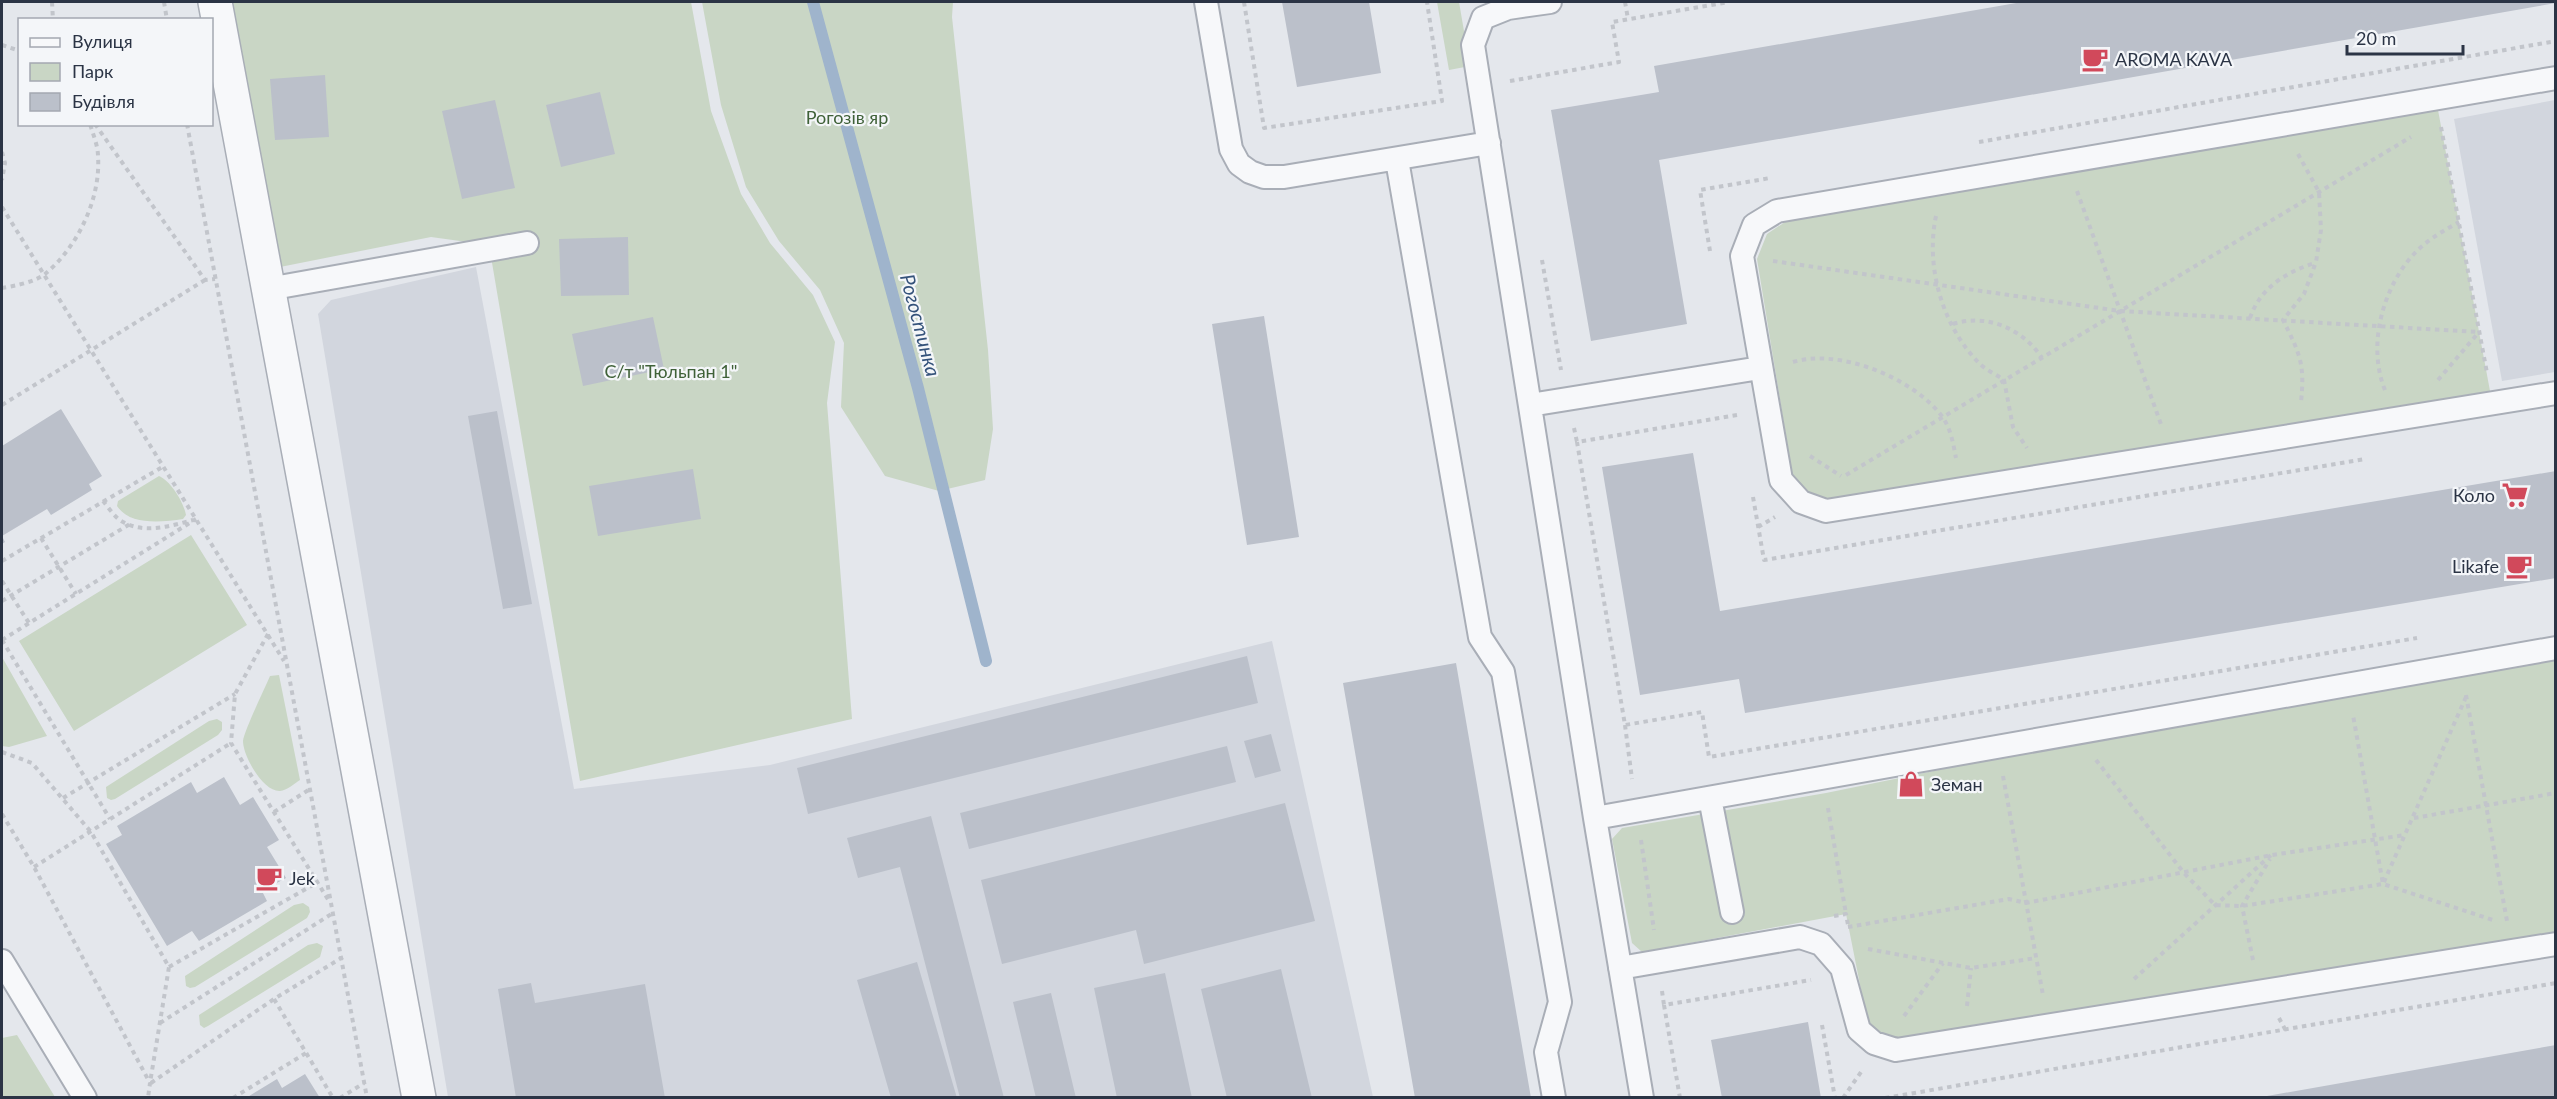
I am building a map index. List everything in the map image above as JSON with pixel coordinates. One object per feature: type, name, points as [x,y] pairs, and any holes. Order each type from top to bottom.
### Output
[{"type":"street","points":[[215,2],[419,1098]]},
{"type":"lane","points":[[1206,2],[1231,149],[1239,164],[1250,172],[1264,177],[1284,177],[1489,143]]},
{"type":"lane","points":[[1550,2],[1508,8],[1483,18],[1473,45],[1595,818],[1642,1098]]},
{"type":"lane","points":[[2556,78],[2438,109],[2067,163],[1777,211],[1754,225],[1742,256],[1780,480],[1801,502],[1826,511],[2556,393]]},
{"type":"lane","points":[[1397,160],[1480,637],[1503,672],[1560,1002],[1546,1052],[1554,1098]]},
{"type":"lane","points":[[268,289],[527,243]]},
{"type":"lane","points":[[1530,405],[1760,368]]},
{"type":"lane","points":[[1595,818],[2556,648]]},
{"type":"lane","points":[[1710,798],[1732,912]]},
{"type":"lane","points":[[1620,968],[1800,937],[1821,944],[1842,968],[1859,1030],[1874,1043],[1896,1050],[2556,944]]},
{"type":"lane","points":[[2,961],[85,1098]]},
{"type":"path","points":[[52,2],[53,18]]},
{"type":"path","points":[[164,2],[167,18]]},
{"type":"path","points":[[1244,2],[1264,128],[1442,101],[1427,2]]},
{"type":"path","points":[[1625,2],[1628,19]]},
{"type":"path","points":[[1512,93],[1510,81],[1619,62],[1612,22],[1729,2]]},
{"type":"path","points":[[1971,143],[2556,41]]},
{"type":"path","points":[[2,45],[18,50]]},
{"type":"path","points":[[2430,63],[2492,404]]},
{"type":"path","points":[[1758,527],[2319,192],[2438,109]]},
{"type":"path","points":[[2,288],[44,275],[78,236],[95,197],[98,155],[93,126]]},
{"type":"path","points":[[94,126],[205,280]]},
{"type":"path","points":[[187,126],[286,664],[343,957],[367,1098]]},
{"type":"path","points":[[2,152],[5,163],[2,180]]},
{"type":"path","points":[[2283,320],[2304,294],[2316,262],[2321,230],[2319,192],[2297,153]]},
{"type":"path","points":[[2067,163],[2173,456]]},
{"type":"path","points":[[1711,257],[1700,190],[1782,176]]},
{"type":"path","points":[[2,207],[286,664]]},
{"type":"path","points":[[1937,214],[1933,232],[1936,284],[1963,344],[1982,366],[2004,380],[2013,427],[2029,451]]},
{"type":"path","points":[[2389,399],[2382,383],[2376,353],[2388,295],[2400,273],[2419,250],[2438,234],[2459,222]]},
{"type":"path","points":[[1541,257],[1562,375]]},
{"type":"path","points":[[1768,260],[2120,311],[2479,332]]},
{"type":"path","points":[[2250,318],[2272,283],[2284,275],[2316,262]]},
{"type":"path","points":[[2,405],[205,280],[215,279]]},
{"type":"path","points":[[2283,320],[2297,347],[2304,374],[2301,404]]},
{"type":"path","points":[[1953,324],[1965,321],[1992,323],[2017,331],[2034,346],[2042,357]]},
{"type":"path","points":[[2434,385],[2479,332]]},
{"type":"path","points":[[1784,365],[1803,359],[1830,358],[1862,364],[1891,377],[1926,399],[1942,417],[1952,435],[1956,462]]},
{"type":"path","points":[[1680,1098],[1664,1005],[1625,726],[1577,442],[1740,415]]},
{"type":"path","points":[[1806,454],[1850,482]]},
{"type":"path","points":[[1753,494],[1764,560],[2369,458]]},
{"type":"path","points":[[2,561],[164,466]]},
{"type":"path","points":[[103,501],[122,522],[141,527],[165,527],[196,519]]},
{"type":"path","points":[[110,819],[2,640],[196,519]]},
{"type":"path","points":[[2,601],[130,524]]},
{"type":"path","points":[[41,538],[76,594]]},
{"type":"path","points":[[2,581],[29,623]]},
{"type":"path","points":[[268,634],[235,694],[231,743],[331,904]]},
{"type":"path","points":[[1625,726],[1702,712],[1709,757],[2420,637]]},
{"type":"path","points":[[2074,733],[2184,873],[2215,905],[2242,906],[2383,884],[2508,925],[2460,665]]},
{"type":"path","points":[[2347,685],[2383,884]]},
{"type":"path","points":[[63,798],[235,694]]},
{"type":"path","points":[[2383,884],[2466,698]]},
{"type":"path","points":[[34,867],[231,743]]},
{"type":"path","points":[[1998,747],[2049,1026]]},
{"type":"path","points":[[2,752],[32,764],[91,832],[169,967],[148,1098]]},
{"type":"path","points":[[274,812],[310,789]]},
{"type":"path","points":[[2413,818],[2556,793]]},
{"type":"path","points":[[1828,804],[1846,914]]},
{"type":"path","points":[[2,814],[34,867],[150,1083]]},
{"type":"path","points":[[1848,927],[2009,899],[2026,903],[2272,855],[2405,835]]},
{"type":"path","points":[[2098,1061],[2090,1019],[2272,855]]},
{"type":"path","points":[[2242,906],[2272,855]]},
{"type":"path","points":[[169,967],[318,882]]},
{"type":"path","points":[[160,1023],[333,913]]},
{"type":"path","points":[[1864,948],[1971,968],[2036,958]]},
{"type":"path","points":[[2512,951],[2519,989]]},
{"type":"path","points":[[150,1083],[274,999],[343,957]]},
{"type":"path","points":[[1966,1011],[1971,968]]},
{"type":"path","points":[[1664,1005],[1815,980]]},
{"type":"path","points":[[1885,1098],[2556,983]]},
{"type":"path","points":[[274,999],[333,1098]]},
{"type":"path","points":[[1821,1015],[1835,1098]]},
{"type":"path","points":[[233,1098],[306,1053]]},
{"type":"path","points":[[340,1098],[364,1083]]},
{"type":"shaded area","points":[[2555,100],[2555,372],[2502,381],[2454,119]]},
{"type":"shaded area","points":[[476,267],[574,789],[770,765],[1272,641],[1373,1097],[448,1097],[318,314],[331,300]]},
{"type":"green space","name":"С/т \"Тюльпан 1\"","points":[[232,2],[691,2],[711,111],[741,194],[770,243],[813,295],[835,342],[827,403],[852,719],[580,781],[489,245],[431,237],[280,267]]},
{"type":"green space","name":"Рогозів яр","points":[[702,2],[953,2],[952,17],[988,350],[993,429],[985,480],[939,491],[885,476],[841,407],[844,343],[820,290],[779,241],[746,187],[721,105]]},
{"type":"green space","points":[[1437,2],[1459,2],[1470,66],[1449,70]]},
{"type":"green space","points":[[2438,110],[2490,391],[1827,499],[1810,497],[1793,479],[1757,259],[1767,234],[1788,220]]},
{"type":"green space","points":[[159,476],[172,487],[180,499],[186,515],[183,519],[138,520],[130,517],[117,506],[118,501]]},
{"type":"green space","points":[[191,535],[247,625],[74,731],[19,641]]},
{"type":"green space","points":[[2555,654],[2555,935],[1898,1043],[1881,1037],[1868,1025],[1846,914],[1642,952],[1632,943],[1612,839],[1622,828],[1826,793],[2007,756]]},
{"type":"green space","points":[[2,657],[47,736],[9,747],[2,746]]},
{"type":"green space","points":[[279,675],[300,780],[280,791],[267,786],[255,772],[246,755],[243,741],[270,676]]},
{"type":"green space","points":[[217,719],[222,722],[222,730],[218,735],[115,799],[107,798],[106,787],[209,721]]},
{"type":"green space","points":[[303,903],[309,907],[310,912],[307,918],[195,987],[186,986],[185,976],[294,905]]},
{"type":"green space","points":[[317,943],[323,946],[320,957],[208,1026],[204,1028],[200,1025],[199,1015],[308,945]]},
{"type":"green space","points":[[17,1035],[55,1097],[2,1097],[2,1038]]},
{"type":"building","points":[[1282,2],[1369,2],[1381,73],[1297,87]]},
{"type":"building","points":[[2022,2],[2556,3],[1659,160],[1687,324],[1591,341],[1551,110],[1659,92],[1654,66]]},
{"type":"building","points":[[325,75],[329,137],[275,140],[270,79]]},
{"type":"building","points":[[600,92],[615,154],[561,167],[546,105]]},
{"type":"building","points":[[495,100],[515,188],[462,199],[442,111]]},
{"type":"building","points":[[628,237],[629,295],[561,296],[559,239]]},
{"type":"building","points":[[1264,316],[1299,537],[1247,545],[1212,324]]},
{"type":"building","points":[[653,317],[664,369],[583,386],[572,334]]},
{"type":"building","points":[[61,409],[102,476],[89,484],[92,490],[51,515],[47,509],[2,536],[2,446]]},
{"type":"building","points":[[497,411],[532,604],[503,609],[468,416]]},
{"type":"building","points":[[1693,453],[1720,611],[2556,471],[2556,578],[1745,713],[1739,679],[1640,695],[1602,467]]},
{"type":"building","points":[[693,469],[701,519],[598,536],[589,486]]},
{"type":"building","points":[[1247,656],[1258,703],[808,814],[797,768]]},
{"type":"building","points":[[1456,663],[1531,1098],[1415,1098],[1343,683]]},
{"type":"building","points":[[1271,734],[1281,771],[1255,778],[1244,741]]},
{"type":"building","points":[[1227,746],[1236,782],[969,849],[960,813]]},
{"type":"building","points":[[224,777],[240,805],[253,797],[279,840],[267,847],[286,878],[262,891],[267,901],[199,941],[192,931],[167,946],[106,844],[122,835],[117,826],[191,782],[197,793]]},
{"type":"building","points":[[1285,803],[1315,921],[1144,964],[1136,930],[1002,964],[981,880]]},
{"type":"building","points":[[931,816],[1004,1098],[960,1098],[900,867],[858,878],[847,838]]},
{"type":"building","points":[[917,962],[957,1098],[891,1098],[857,980]]},
{"type":"building","points":[[1281,969],[1312,1098],[1227,1098],[1201,989]]},
{"type":"building","points":[[1165,973],[1192,1098],[1117,1098],[1094,988]]},
{"type":"building","points":[[531,983],[535,1003],[645,984],[665,1098],[516,1098],[498,989]]},
{"type":"building","points":[[1051,993],[1076,1098],[1036,1098],[1013,1002]]},
{"type":"building","points":[[1808,1022],[1821,1098],[1722,1098],[1711,1040]]},
{"type":"building","points":[[2556,1045],[2556,1098],[2267,1098],[2267,1096]]},
{"type":"building","points":[[305,1074],[320,1098],[246,1098],[277,1079],[282,1088]]},
{"type":"waterway","name":"Рогостинка","points":[[813,2],[918,388],[986,661]]},
{"type":"place","name":"AROMA KAVA","points":[[2095,59]]},
{"type":"place","name":"Коло","points":[[2515,495]]},
{"type":"place","name":"Likafe","points":[[2519,566]]},
{"type":"place","name":"Земан","points":[[1911,784]]},
{"type":"place","name":"Jek","points":[[269,878]]}]
